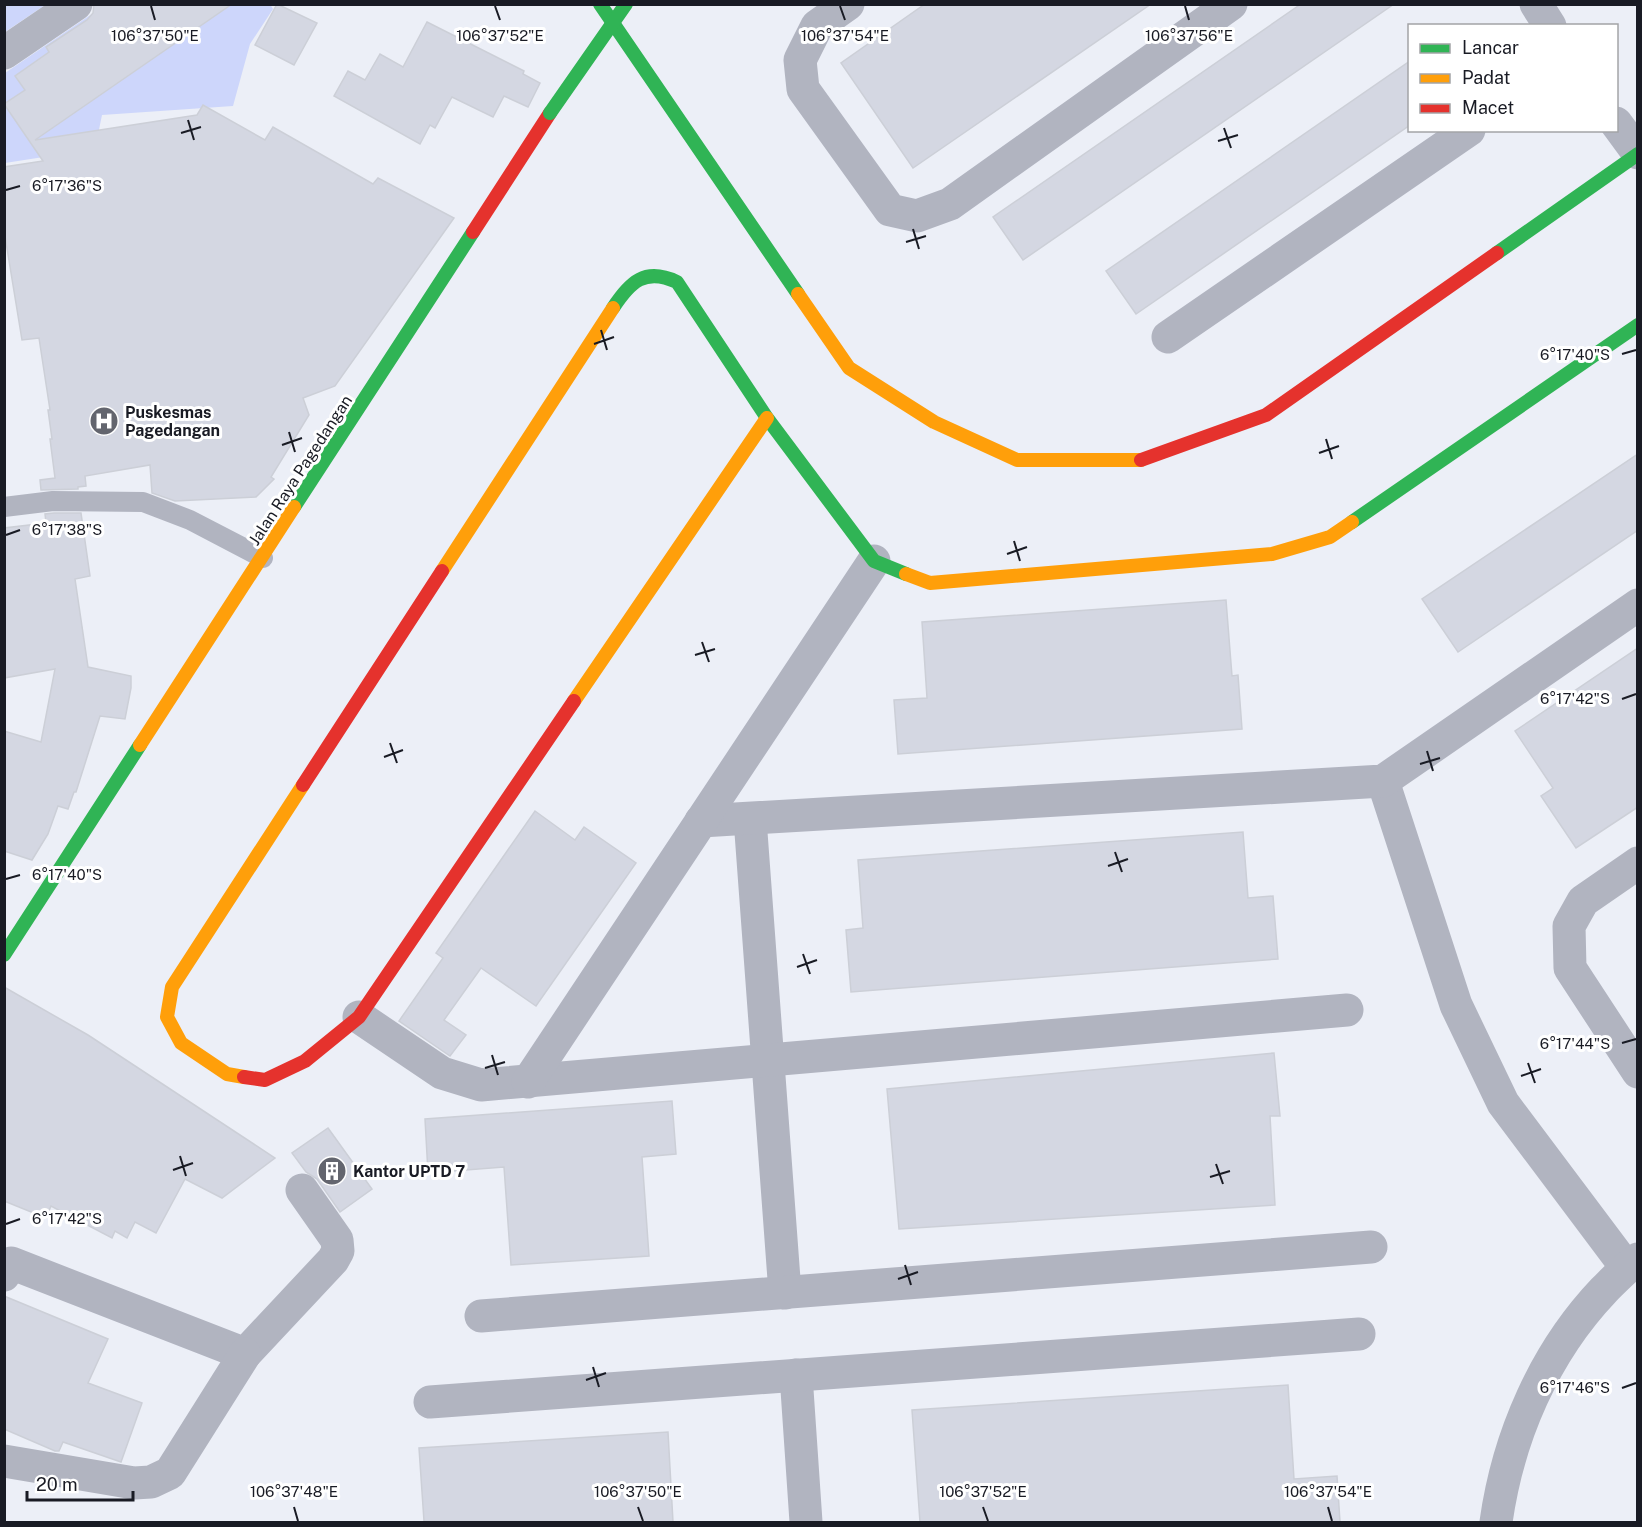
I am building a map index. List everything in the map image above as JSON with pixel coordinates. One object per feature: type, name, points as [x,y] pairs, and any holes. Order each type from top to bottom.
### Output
[{"type":"street","points":[[4,53],[76,4]]},
{"type":"street","points":[[600,4],[849,368],[934,422],[1017,460],[1142,460],[1266,415],[1638,154],[1618,124]]},
{"type":"street","name":"Jalan Raya Pagedangan","points":[[4,955],[550,113],[626,4]]},
{"type":"street","points":[[848,4],[817,26],[800,60],[803,89],[890,210],[917,216],[950,204],[1231,4]]},
{"type":"street","points":[[1536,4],[1549,24]]},
{"type":"street","points":[[1168,337],[1466,132]]},
{"type":"street","points":[[767,418],[359,1017],[305,1061],[265,1080],[227,1074],[181,1043],[166,1017],[172,987],[614,307],[631,284],[646,275],[665,275],[677,282],[767,418],[874,561],[930,583],[1272,554],[1330,537],[1638,325]]},
{"type":"street","points":[[528,1082],[874,561]]},
{"type":"street","points":[[701,821],[1383,781],[1638,605]]},
{"type":"street","points":[[1383,781],[1456,1005],[1503,1103],[1632,1263],[1587,1308],[1550,1360],[1522,1420],[1500,1497],[1496,1522]]},
{"type":"street","points":[[750,819],[785,1293]]},
{"type":"street","points":[[1638,863],[1583,901],[1569,926],[1570,968],[1638,1072]]},
{"type":"street","points":[[359,1017],[442,1073],[481,1085],[1347,1010]]},
{"type":"street","points":[[4,1461],[134,1483],[151,1482],[170,1473],[245,1354],[333,1260],[338,1251],[337,1240],[302,1190]]},
{"type":"street","points":[[481,1316],[1371,1246]]},
{"type":"street","points":[[4,1275],[11,1263],[245,1354]]},
{"type":"street","points":[[430,1402],[1359,1334]]},
{"type":"street","points":[[796,1375],[806,1522]]},
{"type":"lane","points":[[4,507],[53,501],[142,502],[190,520],[263,558]]},
{"type":"shaded area","points":[[5,4],[45,4],[45,5],[5,32]]},
{"type":"shaded area","points":[[270,4],[273,9],[250,44],[233,106],[102,115],[95,149],[5,163],[5,73],[105,5]]},
{"type":"building","points":[[94,4],[232,4],[35,140],[197,115],[203,105],[265,140],[273,127],[373,184],[378,178],[454,218],[335,386],[303,398],[309,415],[271,477],[274,479],[256,497],[175,501],[152,493],[150,465],[85,476],[86,486],[78,487],[78,489],[41,490],[40,480],[55,478],[50,439],[52,439],[48,410],[50,410],[39,338],[22,340],[4,230],[4,167],[43,161],[4,104],[25,90],[15,76],[49,52],[46,47],[87,20],[93,13]]},
{"type":"building","points":[[277,4],[317,23],[294,65],[255,45]]},
{"type":"building","points":[[925,4],[1151,4],[913,168],[841,63]]},
{"type":"building","points":[[1301,4],[1394,4],[1023,260],[993,217]]},
{"type":"building","points":[[427,22],[524,71],[523,74],[540,83],[528,107],[504,96],[493,117],[452,97],[435,128],[430,125],[420,144],[334,96],[348,71],[365,80],[380,54],[403,67]]},
{"type":"building","points":[[1408,62],[1408,126],[1136,314],[1106,271]]},
{"type":"building","points":[[1638,454],[1638,530],[1458,652],[1422,599]]},
{"type":"building","points":[[81,513],[90,576],[75,579],[88,667],[131,676],[131,688],[125,719],[100,716],[76,792],[74,792],[68,809],[58,806],[48,834],[32,860],[4,851],[4,731],[41,742],[55,669],[4,678],[4,528],[46,523],[45,514]]},
{"type":"building","points":[[1226,600],[1232,676],[1238,675],[1242,729],[898,754],[894,700],[927,698],[922,622]]},
{"type":"building","points":[[1638,648],[1638,807],[1576,848],[1541,796],[1553,788],[1515,731]]},
{"type":"building","points":[[535,811],[575,840],[584,827],[636,863],[536,1006],[481,968],[444,1020],[466,1035],[450,1056],[399,1021],[443,958],[436,953]]},
{"type":"building","points":[[1243,832],[1248,898],[1273,896],[1278,959],[851,992],[846,930],[863,928],[858,860]]},
{"type":"building","points":[[4,987],[88,1035],[275,1158],[222,1198],[185,1179],[156,1233],[135,1222],[127,1238],[115,1231],[112,1238],[51,1206],[46,1218],[4,1201]]},
{"type":"building","points":[[1274,1053],[1280,1116],[1270,1116],[1275,1205],[899,1229],[887,1089]]},
{"type":"building","points":[[672,1101],[676,1154],[642,1157],[649,1256],[511,1265],[504,1167],[428,1173],[425,1119]]},
{"type":"building","name":"Kantor UPTD 7","points":[[328,1128],[372,1189],[340,1212],[317,1179],[306,1172],[292,1153]]},
{"type":"building","points":[[4,1296],[108,1339],[88,1383],[142,1403],[121,1462],[63,1442],[59,1451],[55,1451],[4,1429]]},
{"type":"building","points":[[1288,1385],[1294,1479],[1337,1476],[1340,1522],[920,1522],[912,1410]]},
{"type":"building","points":[[668,1432],[673,1522],[424,1521],[419,1448]]},
{"type":"traffic: fast","points":[[600,4],[798,294]]},
{"type":"traffic: fast","points":[[550,113],[626,4]]},
{"type":"traffic: fast","points":[[1497,253],[1638,154]]},
{"type":"traffic: fast","points":[[294,507],[473,232]]},
{"type":"traffic: fast","points":[[613,308],[632,284],[639,280],[656,276],[677,282],[767,418],[874,561],[906,574]]},
{"type":"traffic: fast","points":[[1352,522],[1638,325]]},
{"type":"traffic: fast","points":[[4,955],[140,745]]},
{"type":"traffic: slow","points":[[798,294],[849,368],[934,422],[1017,460],[1141,460]]},
{"type":"traffic: slow","points":[[442,571],[613,308]]},
{"type":"traffic: slow","points":[[574,701],[767,418]]},
{"type":"traffic: slow","points":[[140,745],[294,507]]},
{"type":"traffic: slow","points":[[906,574],[930,583],[1272,554],[1330,537],[1352,522]]},
{"type":"traffic: slow","points":[[244,1077],[227,1074],[181,1043],[167,1017],[172,987],[303,785]]},
{"type":"traffic: jam","points":[[473,232],[550,113]]},
{"type":"traffic: jam","points":[[1141,460],[1266,415],[1497,253]]},
{"type":"traffic: jam","points":[[303,785],[442,571]]},
{"type":"traffic: jam","points":[[244,1077],[265,1080],[305,1061],[359,1017],[574,701]]},
{"type":"place","name":"Puskesmas Pagedangan","points":[[104,421]]},
{"type":"place","name":"Kantor UPTD 7","points":[[332,1171]]}]
